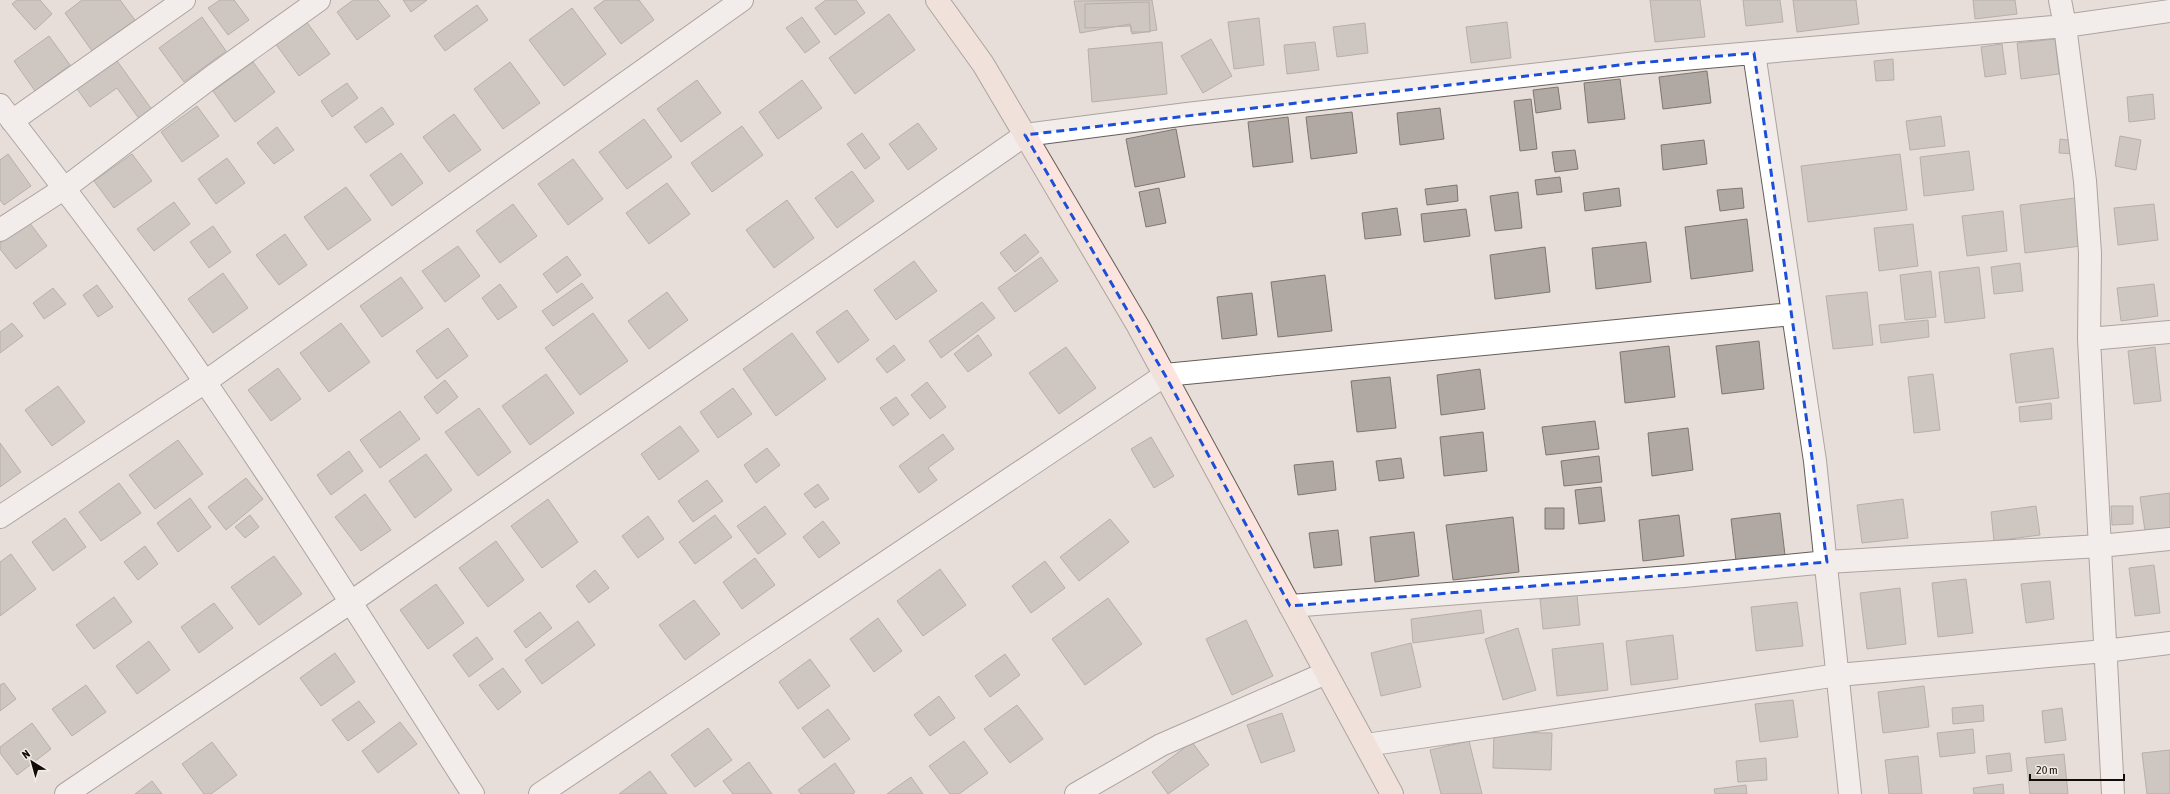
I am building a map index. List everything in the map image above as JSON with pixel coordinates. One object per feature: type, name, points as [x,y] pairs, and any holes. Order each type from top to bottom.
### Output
[{"type":"main road","points":[[937,0],[983,64],[1165,375],[1392,794]]},
{"type":"street","points":[[184,0],[6,113],[65,188],[205,382],[351,602],[473,794]]},
{"type":"street","points":[[0,230],[65,188],[213,76],[319,0]]},
{"type":"street","points":[[0,517],[205,382],[742,0]]},
{"type":"street","points":[[2060,0],[2065,26],[2085,181],[2090,253],[2089,339],[2113,794]]},
{"type":"street","points":[[66,794],[351,602],[1025,135],[1187,114],[1637,63],[2065,26],[2170,11]]},
{"type":"street","points":[[1754,53],[1815,461],[1827,562],[1850,794]]},
{"type":"street","points":[[540,794],[1165,375],[1792,314]]},
{"type":"street","points":[[2089,339],[2170,332]]},
{"type":"street","points":[[1290,606],[1676,577],[1827,562],[2100,546],[2170,539]]},
{"type":"street","points":[[1366,745],[1838,675],[2105,651],[2170,643]]},
{"type":"street","points":[[1076,794],[1161,745],[1326,673]]},
{"type":"highlighted area","points":[[1754,53],[1827,562],[1290,606],[1165,375],[1025,135],[1637,63]]},
{"type":"building","points":[[17,0],[40,0],[52,14],[35,30],[12,4]]},
{"type":"building","points":[[82,0],[120,0],[135,20],[92,51],[65,13]]},
{"type":"building","points":[[220,0],[234,0],[249,20],[228,35],[208,8]]},
{"type":"building","points":[[353,0],[378,0],[390,16],[357,40],[337,12]]},
{"type":"building","points":[[403,0],[427,0],[411,12]]},
{"type":"building","points":[[605,0],[639,0],[654,20],[621,44],[594,8]]},
{"type":"building","points":[[826,0],[856,0],[865,13],[835,35],[815,8]]},
{"type":"building","points":[[1152,0],[1157,30],[1132,34],[1130,24],[1080,33],[1074,1]]},
{"type":"building","points":[[1650,0],[1700,0],[1705,37],[1655,42]]},
{"type":"building","points":[[1743,0],[1780,0],[1783,22],[1746,26]]},
{"type":"building","points":[[1793,0],[1856,0],[1859,24],[1797,32]]},
{"type":"building","points":[[1973,0],[2015,0],[2017,14],[1975,19]]},
{"type":"building","points":[[1149,2],[1150,32],[1131,32],[1131,26],[1085,28],[1085,4]]},
{"type":"building","points":[[477,5],[488,20],[445,51],[434,36]]},
{"type":"building","points":[[572,8],[606,54],[564,86],[529,40]]},
{"type":"building","points":[[889,14],[915,50],[855,94],[829,58]]},
{"type":"building","points":[[202,17],[226,51],[184,82],[159,48]]},
{"type":"building","points":[[802,17],[820,42],[805,53],[786,28]]},
{"type":"building","points":[[1259,18],[1264,65],[1234,69],[1228,22]]},
{"type":"building","points":[[306,21],[330,54],[299,76],[275,43]]},
{"type":"building","points":[[1507,22],[1511,58],[1471,63],[1466,27]]},
{"type":"building","points":[[1365,23],[1368,53],[1337,57],[1333,27]]},
{"type":"building","points":[[49,36],[70,65],[35,91],[14,61]]},
{"type":"building","points":[[1211,39],[1232,76],[1203,93],[1181,56]]},
{"type":"building","points":[[2055,39],[2059,74],[2021,79],[2017,43]]},
{"type":"building","points":[[1162,42],[1167,94],[1092,102],[1088,49]]},
{"type":"building","points":[[1315,42],[1319,70],[1287,74],[1284,45]]},
{"type":"building","points":[[2002,44],[2006,74],[1985,77],[1981,47]]},
{"type":"building","points":[[115,58],[153,111],[140,120],[117,88],[90,107],[75,86]]},
{"type":"building","points":[[1893,59],[1894,80],[1876,81],[1874,61]]},
{"type":"building","points":[[253,62],[275,92],[235,122],[213,91]]},
{"type":"building","points":[[510,62],[540,103],[503,129],[474,89]]},
{"type":"building","points":[[1707,71],[1711,103],[1663,109],[1659,77]]},
{"type":"building","points":[[1620,79],[1625,119],[1588,123],[1584,83]]},
{"type":"building","points":[[697,80],[721,113],[681,142],[657,109]]},
{"type":"building","points":[[802,80],[822,108],[778,139],[759,112]]},
{"type":"building","points":[[347,83],[358,98],[332,117],[321,101]]},
{"type":"building","points":[[1558,87],[1561,109],[1536,113],[1533,90]]},
{"type":"building","points":[[2153,94],[2155,119],[2129,122],[2127,97]]},
{"type":"building","points":[[1531,99],[1537,149],[1520,151],[1514,101]]},
{"type":"building","points":[[197,106],[219,136],[182,162],[161,132]]},
{"type":"building","points":[[382,107],[394,124],[366,143],[354,127]]},
{"type":"building","points":[[1440,108],[1444,139],[1400,145],[1397,113]]},
{"type":"building","points":[[1352,112],[1357,153],[1311,159],[1306,117]]},
{"type":"building","points":[[454,114],[481,150],[449,172],[423,137]]},
{"type":"building","points":[[1941,116],[1945,146],[1910,150],[1906,121]]},
{"type":"building","points":[[1288,117],[1293,162],[1253,167],[1248,122]]},
{"type":"building","points":[[644,119],[672,157],[627,189],[599,152]]},
{"type":"building","points":[[918,123],[937,149],[908,170],[889,144]]},
{"type":"building","points":[[742,126],[763,155],[712,192],[691,163]]},
{"type":"building","points":[[277,127],[294,150],[274,164],[257,143]]},
{"type":"building","points":[[1176,129],[1185,177],[1135,187],[1126,139]]},
{"type":"building","points":[[862,133],[880,158],[865,169],[847,144]]},
{"type":"building","points":[[2120,136],[2141,140],[2136,170],[2115,166]]},
{"type":"building","points":[[2060,139],[2075,141],[2074,154],[2059,153]]},
{"type":"building","points":[[1704,140],[1707,164],[1663,170],[1661,145]]},
{"type":"building","points":[[1575,150],[1578,169],[1555,172],[1552,152]]},
{"type":"building","points":[[1969,151],[1974,190],[1924,196],[1920,157]]},
{"type":"building","points":[[401,153],[423,183],[392,206],[370,175]]},
{"type":"building","points":[[8,154],[31,186],[4,205],[0,200],[0,160]]},
{"type":"building","points":[[132,154],[152,181],[114,208],[94,181]]},
{"type":"building","points":[[1900,154],[1907,210],[1808,222],[1801,166]]},
{"type":"building","points":[[227,158],[245,183],[216,204],[198,179]]},
{"type":"building","points":[[573,159],[603,199],[568,225],[538,184]]},
{"type":"building","points":[[852,171],[874,201],[837,228],[815,198]]},
{"type":"building","points":[[1560,177],[1562,192],[1537,195],[1535,180]]},
{"type":"building","points":[[667,183],[690,214],[649,244],[626,213]]},
{"type":"building","points":[[1457,185],[1458,201],[1427,205],[1425,189]]},
{"type":"building","points":[[346,187],[371,220],[328,250],[304,217]]},
{"type":"building","points":[[1159,188],[1166,223],[1146,227],[1139,192]]},
{"type":"building","points":[[1619,188],[1621,206],[1585,211],[1583,193]]},
{"type":"building","points":[[1742,188],[1744,208],[1720,211],[1717,190]]},
{"type":"building","points":[[1518,192],[1522,228],[1495,231],[1490,196]]},
{"type":"building","points":[[2075,198],[2081,246],[2025,253],[2020,205]]},
{"type":"building","points":[[787,200],[814,238],[774,268],[746,230]]},
{"type":"building","points":[[174,202],[190,224],[154,251],[137,229]]},
{"type":"building","points":[[513,204],[537,236],[500,263],[476,231]]},
{"type":"building","points":[[2154,204],[2158,240],[2118,245],[2114,208]]},
{"type":"building","points":[[1397,208],[1401,235],[1365,239],[1362,213]]},
{"type":"building","points":[[1466,209],[1470,236],[1424,242],[1421,214]]},
{"type":"building","points":[[2003,211],[2007,251],[1967,256],[1962,216]]},
{"type":"building","points":[[1747,219],[1753,271],[1691,279],[1685,227]]},
{"type":"building","points":[[29,222],[47,246],[16,269],[0,249],[0,243]]},
{"type":"building","points":[[1913,224],[1918,266],[1879,271],[1874,228]]},
{"type":"building","points":[[213,226],[231,252],[209,268],[190,242]]},
{"type":"building","points":[[285,234],[307,265],[279,285],[256,255]]},
{"type":"building","points":[[1025,234],[1039,252],[1015,272],[1000,253]]},
{"type":"building","points":[[1646,242],[1651,282],[1596,289],[1592,248]]},
{"type":"building","points":[[458,246],[480,276],[445,302],[422,271]]},
{"type":"building","points":[[1545,247],[1550,292],[1495,299],[1490,255]]},
{"type":"building","points":[[567,256],[581,275],[557,293],[543,274]]},
{"type":"building","points":[[1041,257],[1058,281],[1015,312],[998,288]]},
{"type":"building","points":[[914,261],[937,291],[896,320],[874,290]]},
{"type":"building","points":[[2020,263],[2023,291],[1994,294],[1991,267]]},
{"type":"building","points":[[1979,267],[1985,318],[1945,323],[1939,272]]},
{"type":"building","points":[[1931,271],[1936,317],[1905,320],[1900,275]]},
{"type":"building","points":[[223,273],[248,308],[213,333],[188,299]]},
{"type":"building","points":[[1325,275],[1332,331],[1278,337],[1271,282]]},
{"type":"building","points":[[401,277],[423,308],[382,337],[360,306]]},
{"type":"building","points":[[582,283],[593,298],[553,326],[542,311]]},
{"type":"building","points":[[500,284],[517,307],[498,320],[482,298]]},
{"type":"building","points":[[2154,284],[2158,316],[2121,321],[2117,288]]},
{"type":"building","points":[[97,285],[113,307],[98,317],[83,295]]},
{"type":"building","points":[[53,288],[66,304],[44,319],[33,303]]},
{"type":"building","points":[[667,292],[688,320],[649,349],[628,321]]},
{"type":"building","points":[[1867,292],[1873,345],[1833,349],[1826,296]]},
{"type":"building","points":[[1252,293],[1257,335],[1222,339],[1217,297]]},
{"type":"building","points":[[982,302],[995,318],[941,358],[929,341]]},
{"type":"building","points":[[847,310],[869,340],[838,363],[816,332]]},
{"type":"building","points":[[593,313],[628,361],[580,395],[545,348]]},
{"type":"building","points":[[1928,320],[1929,337],[1881,343],[1879,325]]},
{"type":"building","points":[[12,323],[23,336],[0,353],[0,332]]},
{"type":"building","points":[[341,323],[370,362],[329,392],[300,353]]},
{"type":"building","points":[[448,328],[468,356],[437,379],[416,351]]},
{"type":"building","points":[[792,333],[826,379],[776,416],[743,369]]},
{"type":"building","points":[[978,335],[992,355],[968,372],[954,354]]},
{"type":"building","points":[[1759,341],[1764,389],[1722,394],[1716,346]]},
{"type":"building","points":[[894,345],[905,360],[887,373],[876,359]]},
{"type":"building","points":[[1669,346],[1675,397],[1625,403],[1620,352]]},
{"type":"building","points":[[1066,347],[1096,388],[1059,414],[1029,373]]},
{"type":"building","points":[[2155,347],[2161,401],[2134,404],[2128,351]]},
{"type":"building","points":[[2053,348],[2059,398],[2016,403],[2010,354]]},
{"type":"building","points":[[278,368],[301,399],[271,421],[248,390]]},
{"type":"building","points":[[1480,369],[1485,409],[1441,415],[1437,375]]},
{"type":"building","points":[[546,374],[574,413],[530,445],[502,406]]},
{"type":"building","points":[[1933,374],[1940,430],[1914,433],[1908,377]]},
{"type":"building","points":[[1390,377],[1396,428],[1357,432],[1351,381]]},
{"type":"building","points":[[445,380],[458,397],[437,414],[424,397]]},
{"type":"building","points":[[927,382],[946,407],[930,419],[911,395]]},
{"type":"building","points":[[58,386],[85,422],[52,446],[25,410]]},
{"type":"building","points":[[733,388],[752,414],[718,438],[700,412]]},
{"type":"building","points":[[896,397],[909,414],[893,426],[880,408]]},
{"type":"building","points":[[2051,403],[2052,419],[2020,422],[2019,407]]},
{"type":"building","points":[[479,408],[511,452],[478,476],[445,432]]},
{"type":"building","points":[[400,411],[420,439],[380,468],[360,440]]},
{"type":"building","points":[[1595,421],[1599,449],[1546,455],[1542,427]]},
{"type":"building","points":[[680,426],[699,451],[659,480],[641,454]]},
{"type":"building","points":[[1688,428],[1693,470],[1652,476],[1648,433]]},
{"type":"building","points":[[1483,432],[1487,471],[1444,476],[1440,437]]},
{"type":"building","points":[[943,434],[954,449],[928,468],[937,480],[919,493],[899,466]]},
{"type":"building","points":[[1151,437],[1174,476],[1154,488],[1131,449]]},
{"type":"building","points":[[178,440],[203,474],[155,509],[129,475]]},
{"type":"building","points":[[0,443],[21,472],[0,487]]},
{"type":"building","points":[[767,448],[780,465],[756,483],[744,465]]},
{"type":"building","points":[[349,451],[363,471],[331,495],[317,475]]},
{"type":"building","points":[[426,454],[452,490],[415,518],[389,481]]},
{"type":"building","points":[[1599,456],[1602,482],[1564,486],[1561,461]]},
{"type":"building","points":[[1401,458],[1404,478],[1379,481],[1376,461]]},
{"type":"building","points":[[1333,461],[1336,490],[1298,495],[1294,465]]},
{"type":"building","points":[[246,478],[263,499],[226,530],[208,507]]},
{"type":"building","points":[[707,480],[723,501],[693,522],[678,501]]},
{"type":"building","points":[[119,483],[141,513],[101,541],[79,512]]},
{"type":"building","points":[[818,484],[829,499],[815,508],[804,494]]},
{"type":"building","points":[[1601,487],[1605,521],[1579,524],[1575,490]]},
{"type":"building","points":[[2170,493],[2170,528],[2145,531],[2140,497]]},
{"type":"building","points":[[365,494],[391,530],[361,551],[335,517]]},
{"type":"building","points":[[190,498],[211,527],[178,552],[157,523]]},
{"type":"building","points":[[548,499],[578,542],[542,568],[511,526]]},
{"type":"building","points":[[1903,499],[1908,538],[1862,543],[1857,505]]},
{"type":"building","points":[[765,506],[786,534],[758,554],[737,526]]},
{"type":"building","points":[[2036,506],[2040,535],[1994,541],[1991,512]]},
{"type":"building","points":[[2111,506],[2133,506],[2133,524],[2112,525]]},
{"type":"building","points":[[1545,508],[1564,508],[1564,529],[1545,529]]},
{"type":"building","points":[[1780,513],[1785,555],[1736,561],[1731,519]]},
{"type":"building","points":[[250,515],[259,527],[245,538],[235,527]]},
{"type":"building","points":[[715,515],[732,537],[695,564],[679,542]]},
{"type":"building","points":[[1679,515],[1684,556],[1643,561],[1639,520]]},
{"type":"building","points":[[648,516],[664,539],[638,558],[622,536]]},
{"type":"building","points":[[1513,517],[1519,572],[1453,580],[1446,525]]},
{"type":"building","points":[[65,518],[86,547],[53,571],[32,542]]},
{"type":"building","points":[[1110,519],[1129,542],[1079,581],[1060,557]]},
{"type":"building","points":[[823,521],[840,543],[819,558],[803,537]]},
{"type":"building","points":[[1338,530],[1342,565],[1314,568],[1309,533]]},
{"type":"building","points":[[1414,532],[1419,576],[1375,582],[1370,537]]},
{"type":"building","points":[[496,541],[524,580],[488,607],[459,568]]},
{"type":"building","points":[[145,546],[158,564],[138,580],[124,562]]},
{"type":"building","points":[[11,554],[36,589],[0,616],[0,562]]},
{"type":"building","points":[[274,556],[302,594],[259,625],[231,587]]},
{"type":"building","points":[[755,558],[775,585],[742,609],[723,582]]},
{"type":"building","points":[[1045,561],[1065,588],[1031,613],[1012,586]]},
{"type":"building","points":[[2154,565],[2160,613],[2135,616],[2129,568]]},
{"type":"building","points":[[940,569],[966,605],[923,636],[897,601]]},
{"type":"building","points":[[595,570],[609,588],[589,603],[576,586]]},
{"type":"building","points":[[1966,579],[1973,633],[1938,637],[1932,583]]},
{"type":"building","points":[[2050,581],[2054,619],[2026,623],[2021,584]]},
{"type":"building","points":[[436,584],[464,623],[428,649],[400,610]]},
{"type":"building","points":[[1900,588],[1906,644],[1867,649],[1860,593]]},
{"type":"building","points":[[1577,595],[1580,625],[1543,629],[1540,599]]},
{"type":"building","points":[[114,597],[132,622],[94,649],[76,625]]},
{"type":"building","points":[[1108,598],[1142,644],[1085,685],[1052,639]]},
{"type":"building","points":[[694,600],[720,634],[685,660],[659,625]]},
{"type":"building","points":[[1797,602],[1803,646],[1756,651],[1751,607]]},
{"type":"building","points":[[214,603],[233,628],[199,653],[181,627]]},
{"type":"building","points":[[1481,610],[1484,633],[1413,643],[1411,619]]},
{"type":"building","points":[[540,612],[552,628],[526,648],[514,631]]},
{"type":"building","points":[[878,618],[902,651],[874,672],[850,639]]},
{"type":"building","points":[[1246,620],[1273,676],[1232,695],[1206,639]]},
{"type":"building","points":[[578,621],[595,645],[542,684],[525,660]]},
{"type":"building","points":[[1518,628],[1536,690],[1503,700],[1485,639]]},
{"type":"building","points":[[1673,635],[1678,679],[1631,685],[1626,641]]},
{"type":"building","points":[[477,637],[493,659],[469,677],[453,655]]},
{"type":"building","points":[[149,641],[170,670],[137,694],[116,666]]},
{"type":"building","points":[[1411,643],[1421,687],[1381,696],[1371,653]]},
{"type":"building","points":[[1603,643],[1608,690],[1557,696],[1552,649]]},
{"type":"building","points":[[335,653],[355,682],[321,706],[300,678]]},
{"type":"building","points":[[1005,654],[1020,675],[990,697],[975,676]]},
{"type":"building","points":[[810,659],[830,686],[798,709],[779,682]]},
{"type":"building","points":[[503,668],[521,692],[498,710],[479,685]]},
{"type":"building","points":[[4,683],[16,699],[0,711],[0,685]]},
{"type":"building","points":[[86,685],[106,712],[72,736],[52,709]]},
{"type":"building","points":[[1924,686],[1929,727],[1883,733],[1878,692]]},
{"type":"building","points":[[939,696],[955,718],[930,736],[914,715]]},
{"type":"building","points":[[1793,700],[1798,737],[1760,742],[1755,704]]},
{"type":"building","points":[[359,701],[375,722],[348,741],[332,720]]},
{"type":"building","points":[[1017,705],[1043,739],[1010,763],[984,729]]},
{"type":"building","points":[[1983,705],[1984,721],[1953,724],[1952,708]]},
{"type":"building","points":[[2062,708],[2066,740],[2045,743],[2042,711]]},
{"type":"building","points":[[828,709],[850,739],[824,758],[802,728]]},
{"type":"building","points":[[1282,713],[1295,751],[1261,763],[1247,725]]},
{"type":"building","points":[[400,722],[417,744],[378,773],[362,751]]},
{"type":"building","points":[[32,723],[51,749],[17,775],[0,753],[0,747]]},
{"type":"building","points":[[708,728],[732,760],[695,787],[671,755]]},
{"type":"building","points":[[1973,729],[1975,753],[1940,757],[1937,733]]},
{"type":"building","points":[[1494,732],[1552,733],[1551,770],[1493,768]]},
{"type":"building","points":[[964,741],[988,773],[959,794],[950,794],[929,766]]},
{"type":"building","points":[[1469,741],[1482,794],[1441,794],[1430,750]]},
{"type":"building","points":[[212,742],[237,775],[211,794],[204,794],[182,764]]},
{"type":"building","points":[[1192,742],[1209,765],[1168,794],[1152,772]]},
{"type":"building","points":[[2170,750],[2170,794],[2147,794],[2142,753]]},
{"type":"building","points":[[2010,753],[2012,771],[1988,774],[1986,756]]},
{"type":"building","points":[[2064,754],[2068,794],[2030,794],[2026,758]]},
{"type":"building","points":[[1918,756],[1922,794],[1889,794],[1885,760]]},
{"type":"building","points":[[1766,758],[1767,780],[1738,782],[1736,761]]},
{"type":"building","points":[[749,762],[772,794],[733,794],[723,781]]},
{"type":"building","points":[[835,763],[855,792],[853,794],[801,794],[798,790]]},
{"type":"building","points":[[650,771],[667,794],[619,794]]},
{"type":"building","points":[[911,777],[923,794],[887,794]]},
{"type":"building","points":[[152,781],[162,794],[135,794]]},
{"type":"building","points":[[2003,784],[2004,794],[1974,794],[1973,788]]},
{"type":"building","points":[[1746,785],[1747,794],[1715,794],[1714,789]]}]
